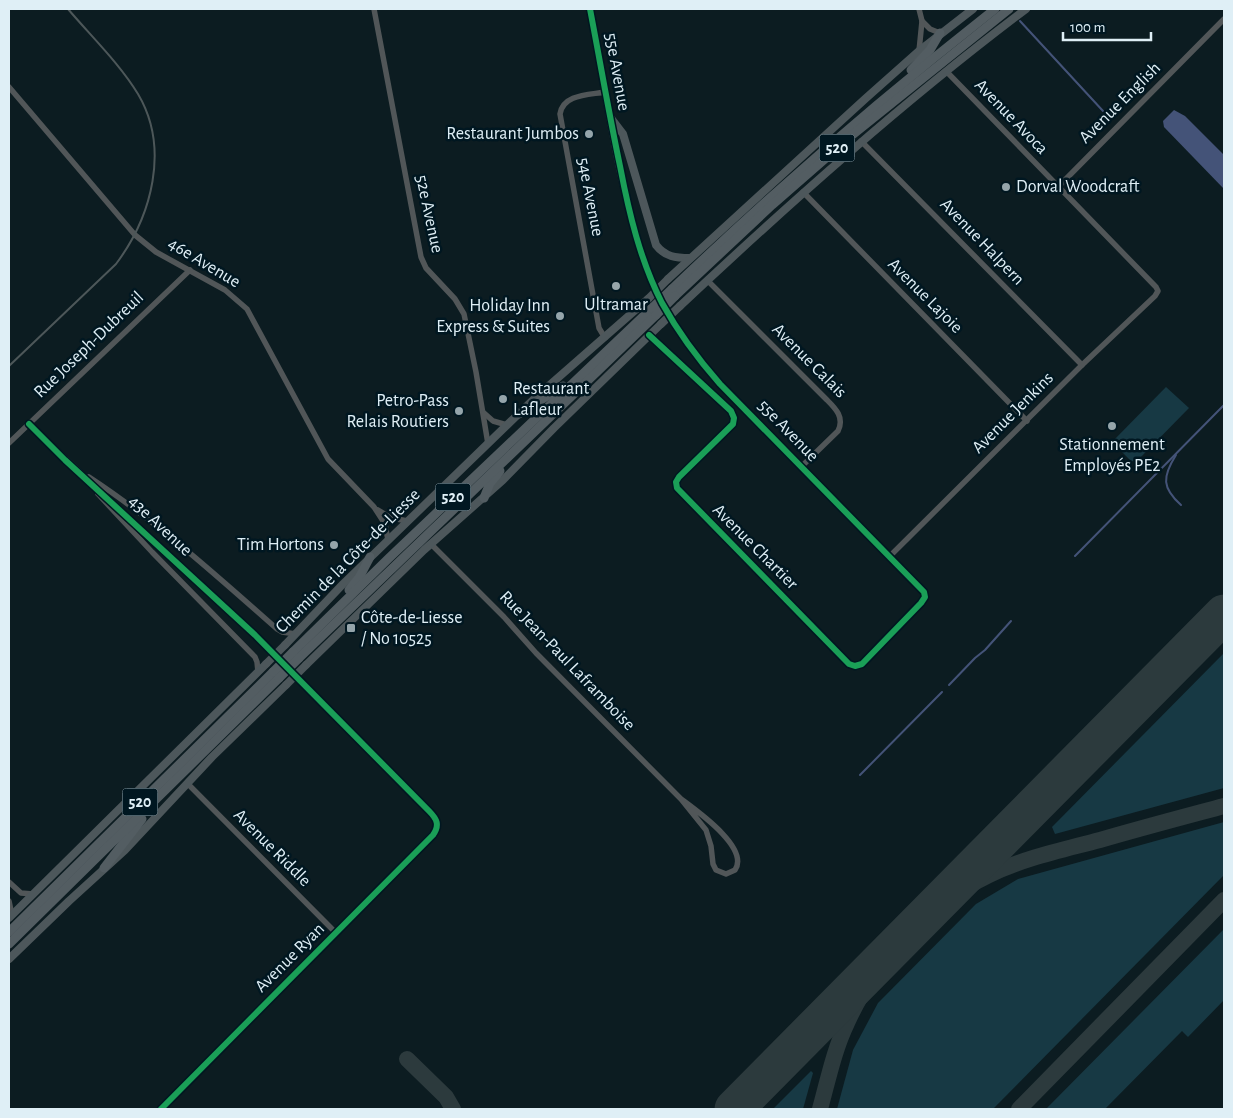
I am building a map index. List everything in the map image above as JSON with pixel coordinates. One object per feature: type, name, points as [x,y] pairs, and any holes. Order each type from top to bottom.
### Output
[{"type":"highway","name":"520","points":[[9,944],[296,655],[522,444],[654,311],[801,168],[888,94],[995,9]]},
{"type":"highway","name":"520","points":[[673,293],[851,136],[1009,9]]},
{"type":"highway","points":[[888,94],[930,50],[940,33]]},
{"type":"highway","name":"520","points":[[296,655],[325,620],[583,374],[654,311]]},
{"type":"highway","points":[[519,414],[583,374]]},
{"type":"highway","points":[[484,498],[490,483],[522,444]]},
{"type":"highway","points":[[325,620],[358,578],[370,557]]},
{"type":"highway","name":"520","points":[[9,932],[276,675]]},
{"type":"highway","points":[[104,868],[159,795]]},
{"type":"main road","name":"Chemin de la Côte-de-Liesse","points":[[11,916],[296,634],[370,557],[547,387],[648,299],[690,258],[919,51],[973,9]]},
{"type":"main road","points":[[9,959],[137,838],[187,783],[306,665],[431,544],[484,498],[680,306],[861,141],[946,71],[1026,9]]},
{"type":"main road","points":[[610,116],[623,134],[656,245],[668,256],[690,258]]},
{"type":"street","name":"52e Avenue","points":[[374,9],[421,257],[426,268],[455,299],[464,314],[484,413],[488,444]]},
{"type":"street","name":"55e Avenue","points":[[590,9],[632,222],[638,246],[653,284]]},
{"type":"street","points":[[919,9],[922,22],[919,51]]},
{"type":"street","name":"Avenue English","points":[[1058,187],[1224,20]]},
{"type":"street","points":[[922,22],[930,30],[940,33]]},
{"type":"street","name":"Avenue Avoca","points":[[946,71],[1156,286],[1158,291]]},
{"type":"street","name":"46e Avenue","points":[[9,87],[135,235],[156,252],[225,290],[247,309],[328,459],[374,507],[385,524],[388,540]]},
{"type":"street","name":"54e Avenue","points":[[604,338],[599,328],[560,114],[563,106],[569,100],[605,92]]},
{"type":"street","name":"Avenue Halpern","points":[[861,141],[1082,365]]},
{"type":"street","name":"Avenue Lajoie","points":[[803,192],[1027,421]]},
{"type":"street","name":"Rue Joseph-Dubreuil","points":[[9,443],[190,270]]},
{"type":"street","name":"Avenue Calais","points":[[708,280],[826,399],[840,416],[841,424],[838,431],[801,467]]},
{"type":"street","name":"Avenue Jenkins","points":[[890,556],[1158,291]]},
{"type":"street","name":"55e Avenue","points":[[673,321],[693,351],[716,379],[890,556]]},
{"type":"street","name":"Avenue Chartier","points":[[649,335],[731,411],[734,418],[733,424],[680,477],[676,482],[677,488],[853,666],[864,663],[924,600],[924,592],[921,587],[890,556]]},
{"type":"street","points":[[484,413],[493,422],[507,425]]},
{"type":"street","name":"43e Avenue","points":[[29,424],[271,651]]},
{"type":"street","name":"43e Avenue","points":[[73,466],[127,502],[277,630],[296,634]]},
{"type":"street","name":"43e Avenue","points":[[73,466],[164,565],[255,657],[258,672]]},
{"type":"street","name":"46e Avenue","points":[[374,507],[391,518],[408,521]]},
{"type":"street","name":"Rue Jean-Paul Laframboise","points":[[431,544],[682,799],[711,822],[726,838],[738,854],[739,865],[735,870],[730,873],[722,873],[714,868],[711,846],[706,830],[682,799]]},
{"type":"street","name":"Avenue Ryan","points":[[161,1109],[432,835],[438,826],[433,815],[300,680]]},
{"type":"street","name":"Avenue Riddle","points":[[187,783],[336,933]]},
{"type":"street","points":[[9,882],[20,892],[33,894]]},
{"type":"street","points":[[9,901],[11,916]]},
{"type":"shaded area","points":[[1166,387],[1189,408],[1136,462],[1131,461],[1112,442]]},
{"type":"shaded area","points":[[1224,653],[1224,788],[1055,834],[1052,827]]},
{"type":"shaded area","points":[[1224,822],[1224,875],[993,1109],[837,1109],[853,1050],[878,1003],[976,904],[1018,879]]},
{"type":"shaded area","points":[[1224,929],[1224,1000],[1188,1037],[1182,1031],[1105,1109],[1046,1109]]},
{"type":"shaded area","points":[[811,1071],[813,1073],[803,1109],[773,1109]]},
{"type":"water","points":[[1174,110],[1185,116],[1224,155],[1224,189],[1164,127],[1163,121]]},
{"type":"waterway","points":[[1020,21],[1103,111]]},
{"type":"waterway","points":[[1075,556],[1224,405]]},
{"type":"waterway","points":[[1176,455],[1168,470],[1166,482],[1170,493],[1181,505]]},
{"type":"waterway","points":[[949,685],[985,650],[1011,621]]},
{"type":"waterway","points":[[860,775],[942,692]]},
{"type":"taxiway","points":[[820,1109],[838,1044],[847,1023],[872,978],[905,937],[945,902],[966,887],[1016,864],[1224,806]]},
{"type":"taxiway","points":[[1019,1109],[1224,900]]},
{"type":"taxiway","points":[[407,1059],[446,1097],[453,1109]]},
{"type":"runway","points":[[734,1109],[1224,614]]},
{"type":"railway","points":[[9,366],[116,264],[129,245],[139,225],[152,181],[155,159],[153,137],[148,115],[138,94],[114,61],[68,9]]},
{"type":"cycle path","points":[[590,9],[631,219],[647,270],[662,303],[689,345],[720,384],[924,592],[925,597],[921,603],[862,664],[855,666],[849,664],[677,488],[676,482],[679,477],[733,424],[734,418],[731,411],[649,335]]},
{"type":"cycle path","points":[[29,424],[65,460],[255,635],[429,811],[437,822],[433,835],[161,1109]]},
{"type":"place","name":"Restaurant Jumbos","points":[[589,134]]},
{"type":"place","name":"Dorval Woodcraft","points":[[1006,187]]},
{"type":"place","name":"Ultramar","points":[[616,286]]},
{"type":"place","name":"Holiday Inn Express & Suites","points":[[560,316]]},
{"type":"place","name":"Restaurant Lafleur","points":[[503,399]]},
{"type":"place","name":"Petro-Pass Relais Routiers","points":[[459,411]]},
{"type":"place","name":"Stationnement Employés PE2","points":[[1112,426]]},
{"type":"place","name":"Tim Hortons","points":[[334,545]]},
{"type":"place","name":"Côte-de-Liesse / No 10525","points":[[351,628]]}]
